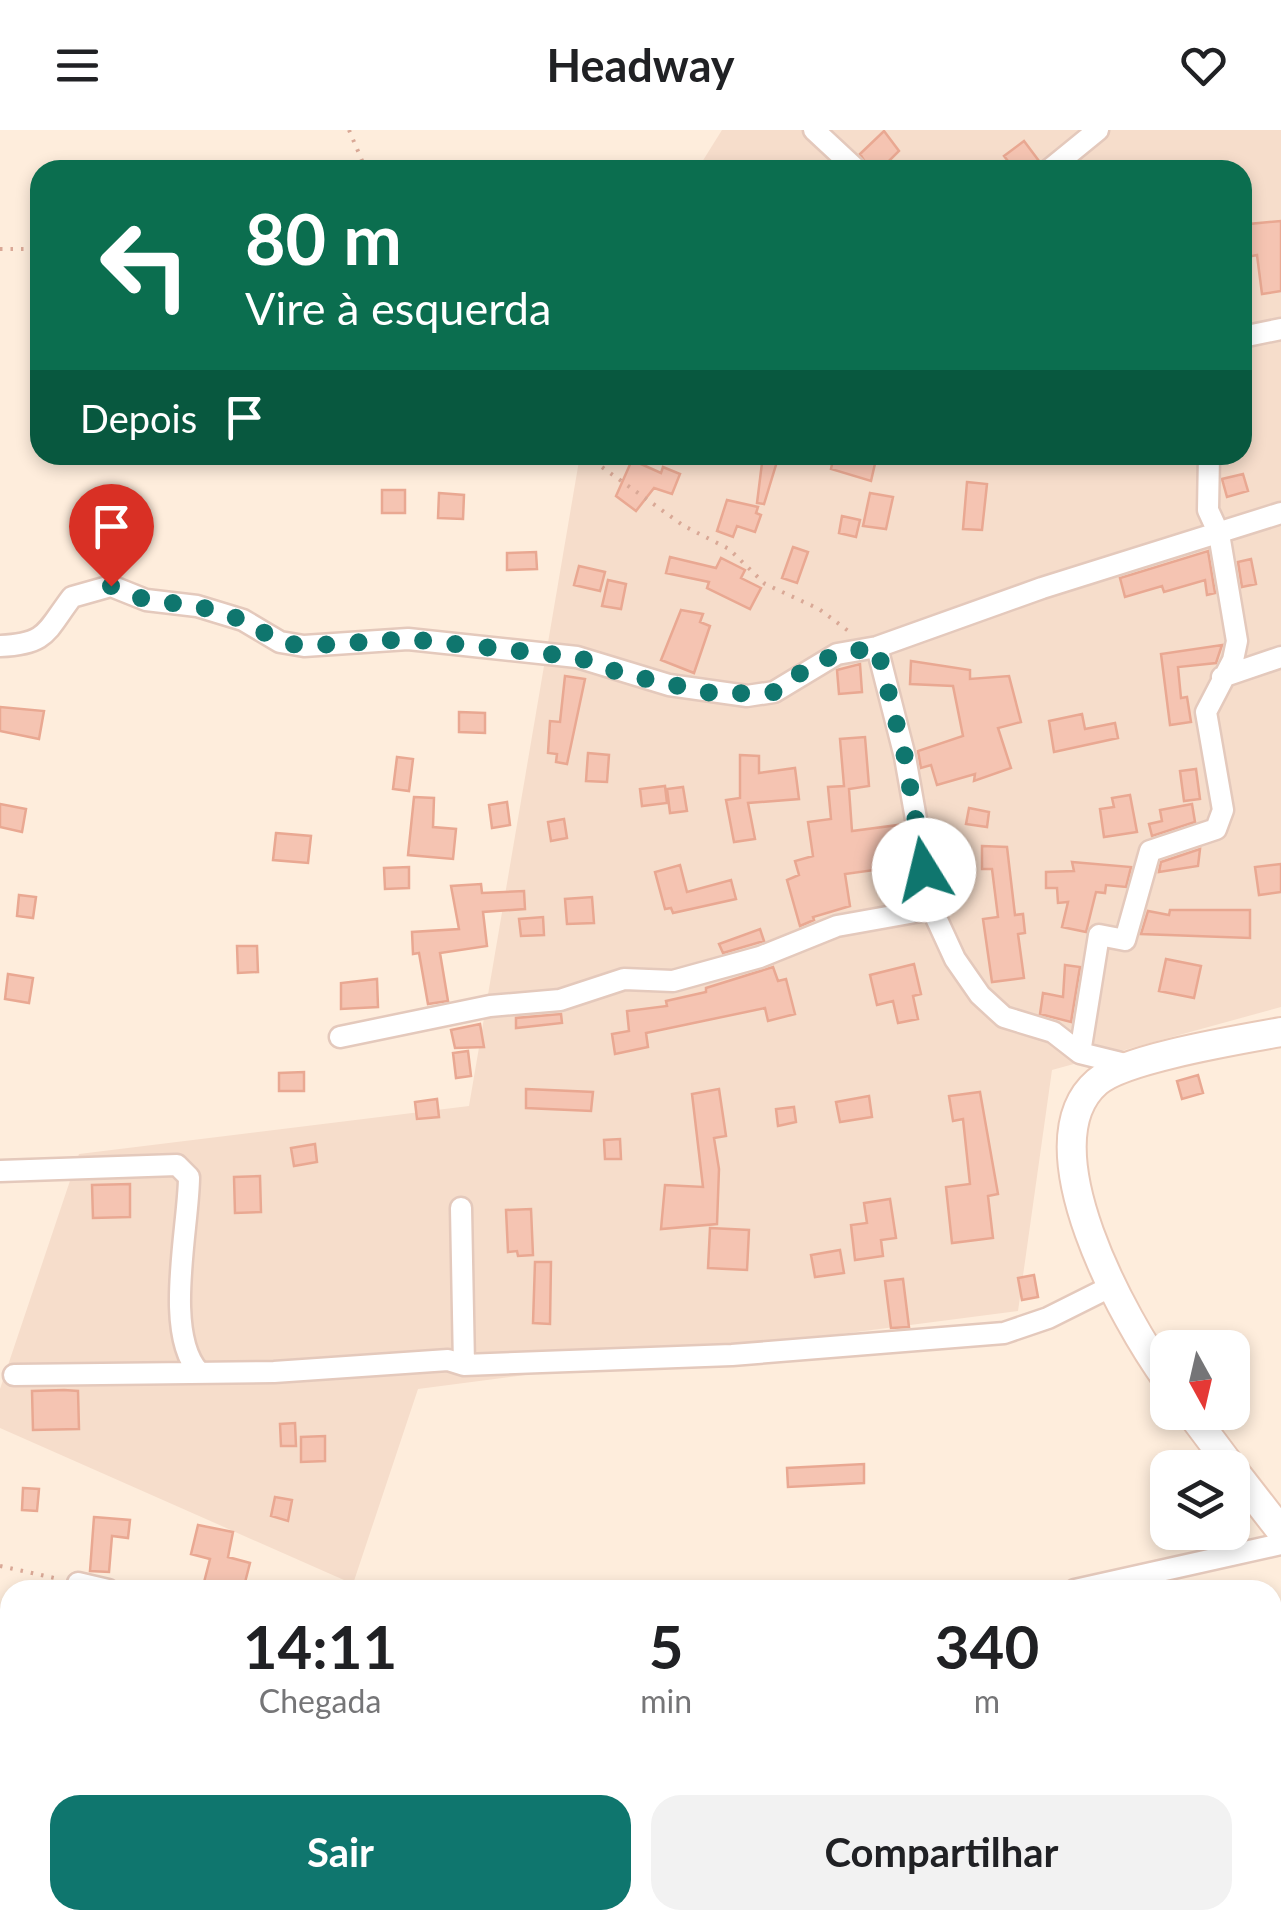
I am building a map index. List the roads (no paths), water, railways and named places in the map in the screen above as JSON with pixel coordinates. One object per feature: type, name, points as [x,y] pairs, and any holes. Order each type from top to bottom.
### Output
[{"type":"street","points":[[814,130],[846,160]]},
{"type":"street","points":[[1060,160],[1098,130]]},
{"type":"street","points":[[1252,335],[1281,328]]},
{"type":"street","points":[[1209,465],[1208,510],[1219,534],[1242,660]]},
{"type":"street","points":[[0,646],[38,640],[48,634],[72,596],[111,586],[146,600],[198,606],[243,620],[280,642],[304,646],[408,639],[577,657],[623,674],[716,694],[774,692],[813,664],[838,654],[877,647],[1042,588],[1281,513]]},
{"type":"street","points":[[877,647],[905,757],[932,909],[956,959],[980,994],[1004,1017],[1053,1032],[1080,1053],[1135,1067]]},
{"type":"street","points":[[1080,1053],[1099,935],[1125,940],[1150,851],[1206,835],[1220,820],[1222,799],[1206,712],[1222,677],[1242,660],[1281,657]]},
{"type":"street","points":[[340,1037],[490,1006],[560,1000],[624,979],[674,981],[760,957],[837,926],[932,909]]},
{"type":"street","points":[[1150,1357],[1112,1286],[1074,1184],[1072,1144],[1078,1107],[1099,1080],[1220,1043],[1281,1032]]},
{"type":"street","points":[[0,1171],[177,1164],[189,1177],[183,1213],[183,1326],[187,1355],[200,1372]]},
{"type":"street","points":[[462,1208],[464,1365]]},
{"type":"street","points":[[14,1375],[274,1372],[428,1360],[464,1365],[732,1355],[1004,1333],[1048,1318],[1112,1286]]},
{"type":"street","points":[[1250,1491],[1281,1531]]},
{"type":"street","points":[[1119,1580],[1281,1544]]}]
